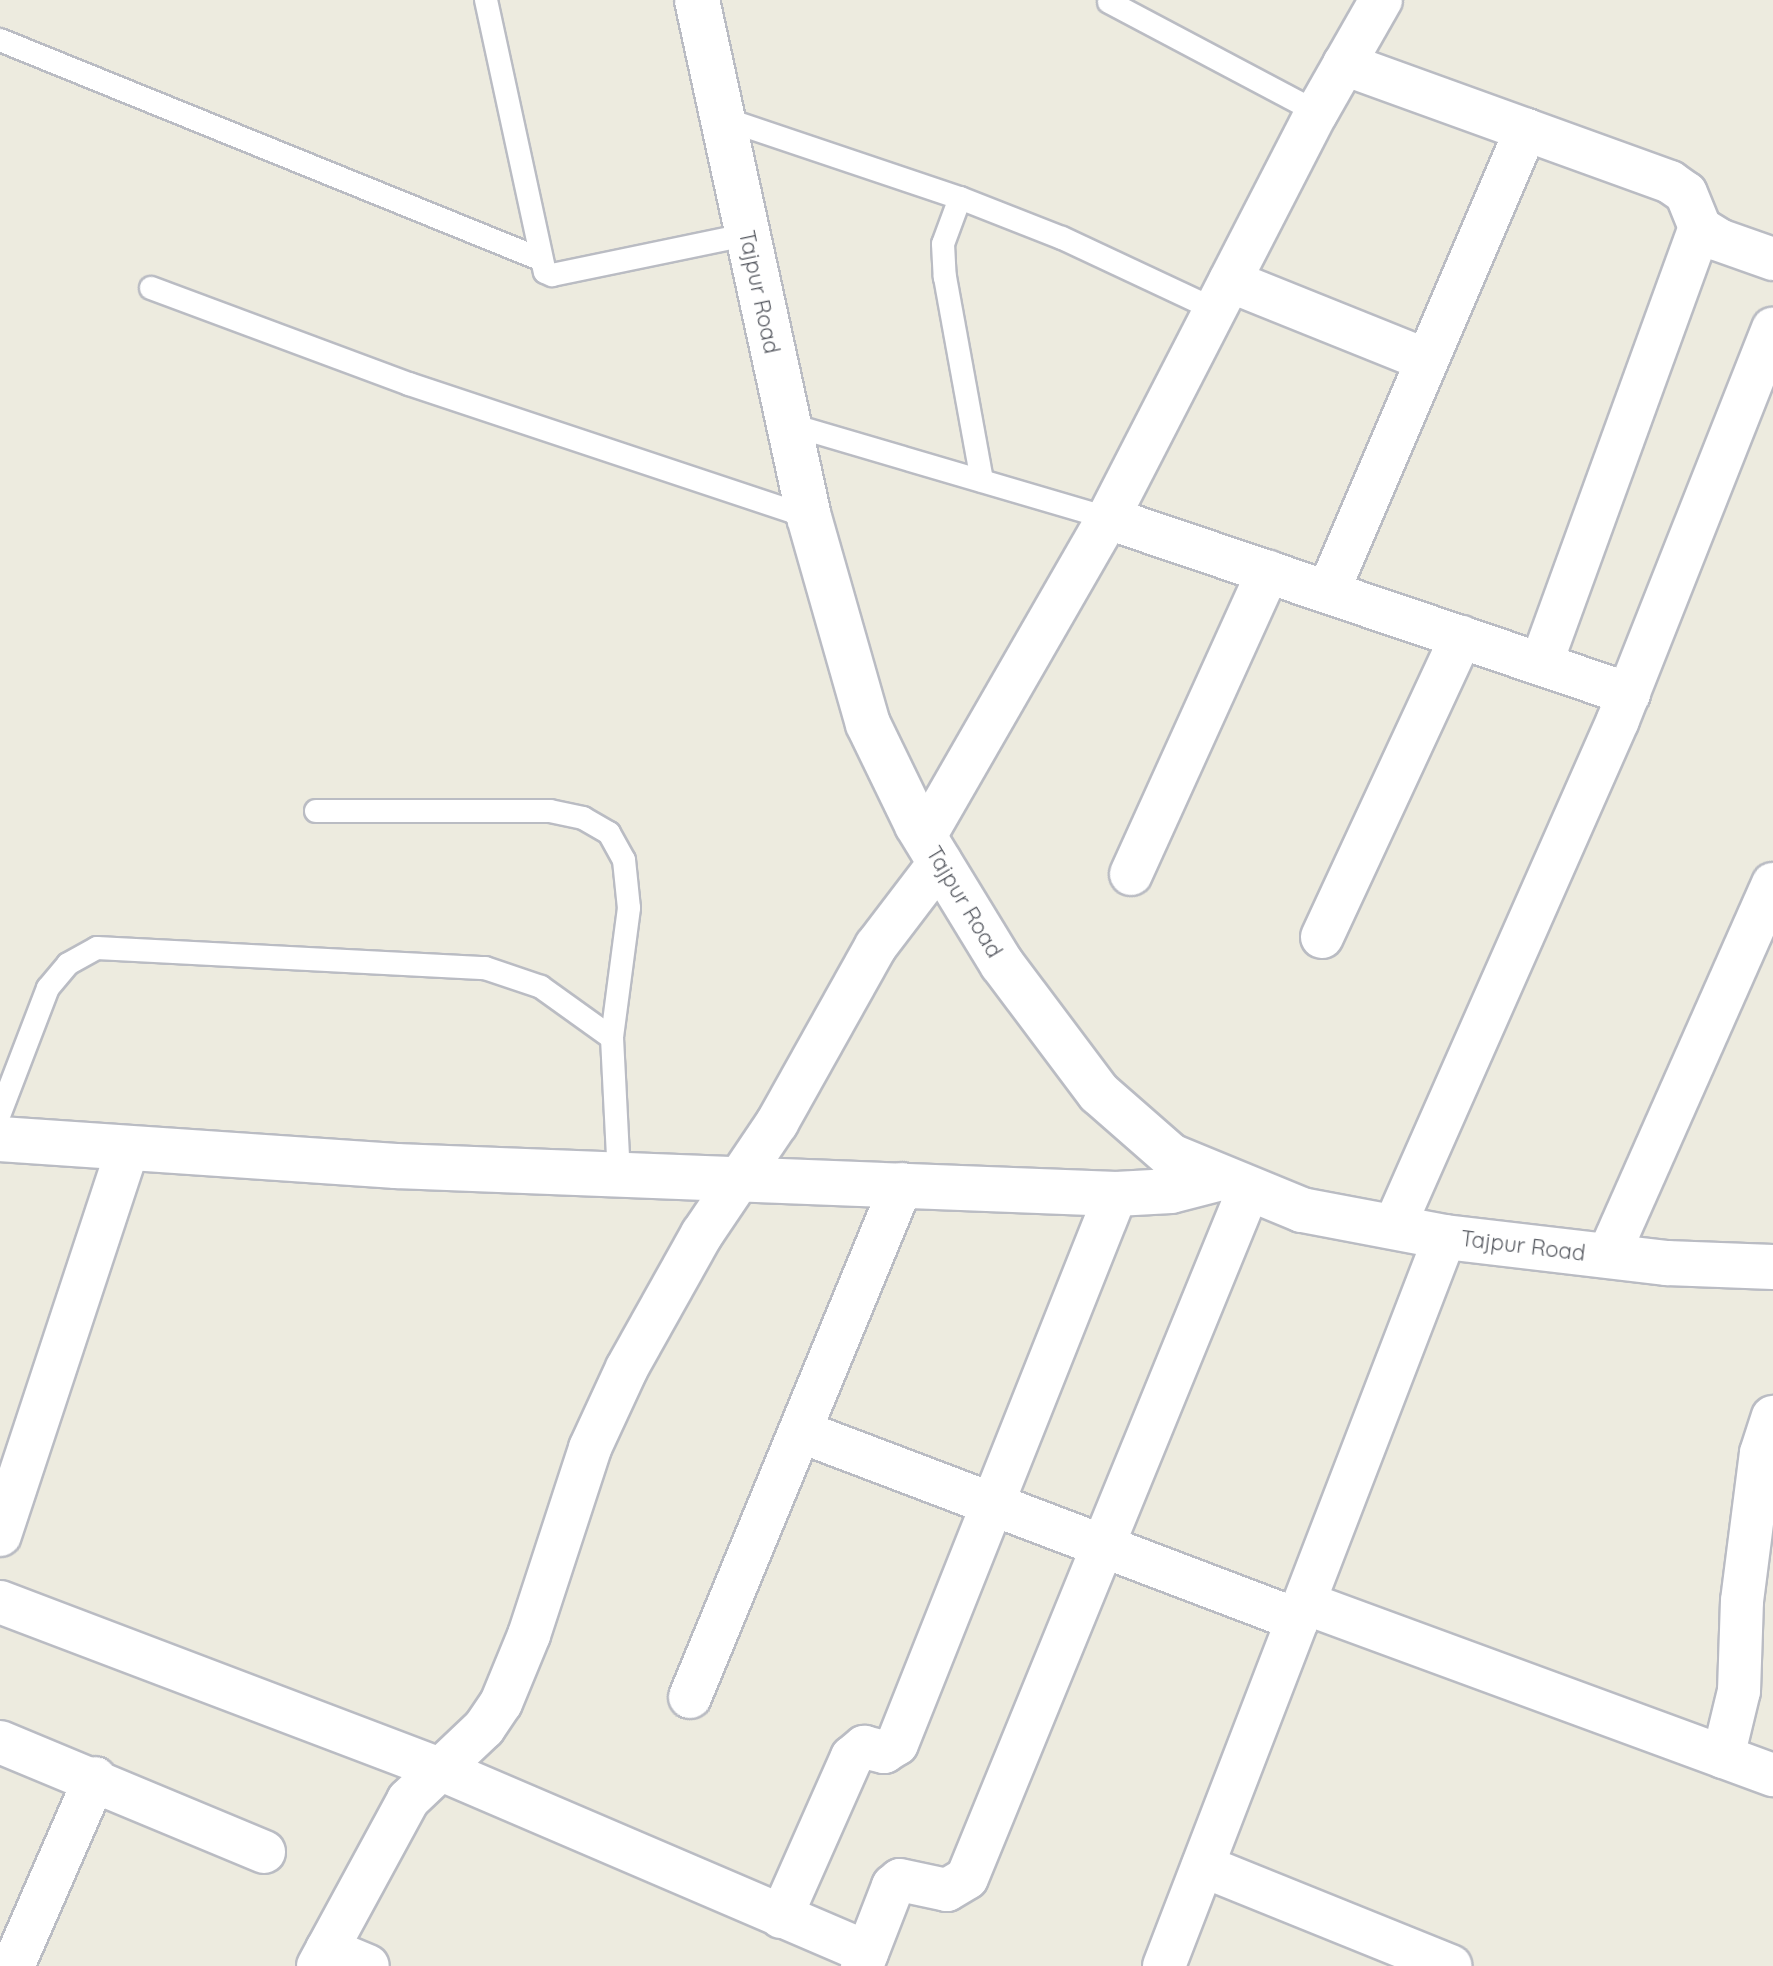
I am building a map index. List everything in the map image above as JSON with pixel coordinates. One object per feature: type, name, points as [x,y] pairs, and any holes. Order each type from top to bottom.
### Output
[{"type":"main road","name":"Tajpur Road","points":[[697,0],[809,517],[868,724],[932,849],[1002,964],[1099,1093],[1171,1156],[1232,1185],[1302,1210],[1445,1237],[1608,1256],[1773,1267]]},
{"type":"main road","points":[[0,1139],[127,1151],[619,1175],[1116,1194],[1232,1185]]},
{"type":"street","points":[[368,1966],[322,1957],[408,1800],[437,1768],[484,1728],[501,1703],[605,1414],[702,1234],[741,1179],[932,849],[1108,518],[1317,112],[1381,0]]},
{"type":"street","points":[[1344,64],[1670,182],[1686,193],[1700,228],[1719,240],[1773,259]]},
{"type":"street","points":[[1328,592],[1526,130]]},
{"type":"street","points":[[1541,664],[1700,228]]},
{"type":"street","points":[[1223,296],[1427,360]]},
{"type":"street","points":[[1394,1227],[1629,694],[1773,329]]},
{"type":"street","points":[[1108,518],[1629,694]]},
{"type":"street","points":[[1131,874],[1268,572]]},
{"type":"street","points":[[1322,937],[1461,637]]},
{"type":"street","points":[[1608,1256],[1773,884]]},
{"type":"street","points":[[0,1535],[127,1151]]},
{"type":"street","points":[[690,1697],[902,1184]]},
{"type":"street","points":[[0,1602],[437,1768],[781,1917],[864,1959],[893,1886],[900,1880],[947,1890],[967,1878],[1103,1544],[1232,1185]]},
{"type":"street","points":[[781,1917],[852,1757],[864,1747],[884,1752],[897,1744],[1116,1194]]},
{"type":"street","points":[[1164,1966],[1445,1237]]},
{"type":"street","points":[[1723,1757],[1739,1691],[1742,1601],[1761,1453],[1773,1417]]},
{"type":"street","points":[[802,1432],[1103,1544],[1773,1775]]},
{"type":"street","points":[[0,1742],[95,1778],[264,1852]]},
{"type":"street","points":[[13,1966],[95,1778]]},
{"type":"street","points":[[1203,1866],[1451,1966]]},
{"type":"lane","points":[[486,0],[540,259],[552,275],[746,235]]},
{"type":"lane","points":[[1109,2],[1317,112]]},
{"type":"lane","points":[[0,40],[540,259]]},
{"type":"lane","points":[[722,118],[960,198],[1223,296]]},
{"type":"lane","points":[[960,198],[943,244],[945,277],[982,481]]},
{"type":"lane","points":[[151,288],[409,384],[809,517]]},
{"type":"lane","points":[[788,424],[1108,518]]},
{"type":"lane","points":[[316,811],[550,811],[583,818],[609,833],[624,860],[629,908],[612,1038],[619,1175]]},
{"type":"lane","points":[[0,1113],[48,988],[68,964],[97,948],[485,968],[541,987],[612,1038]]}]
